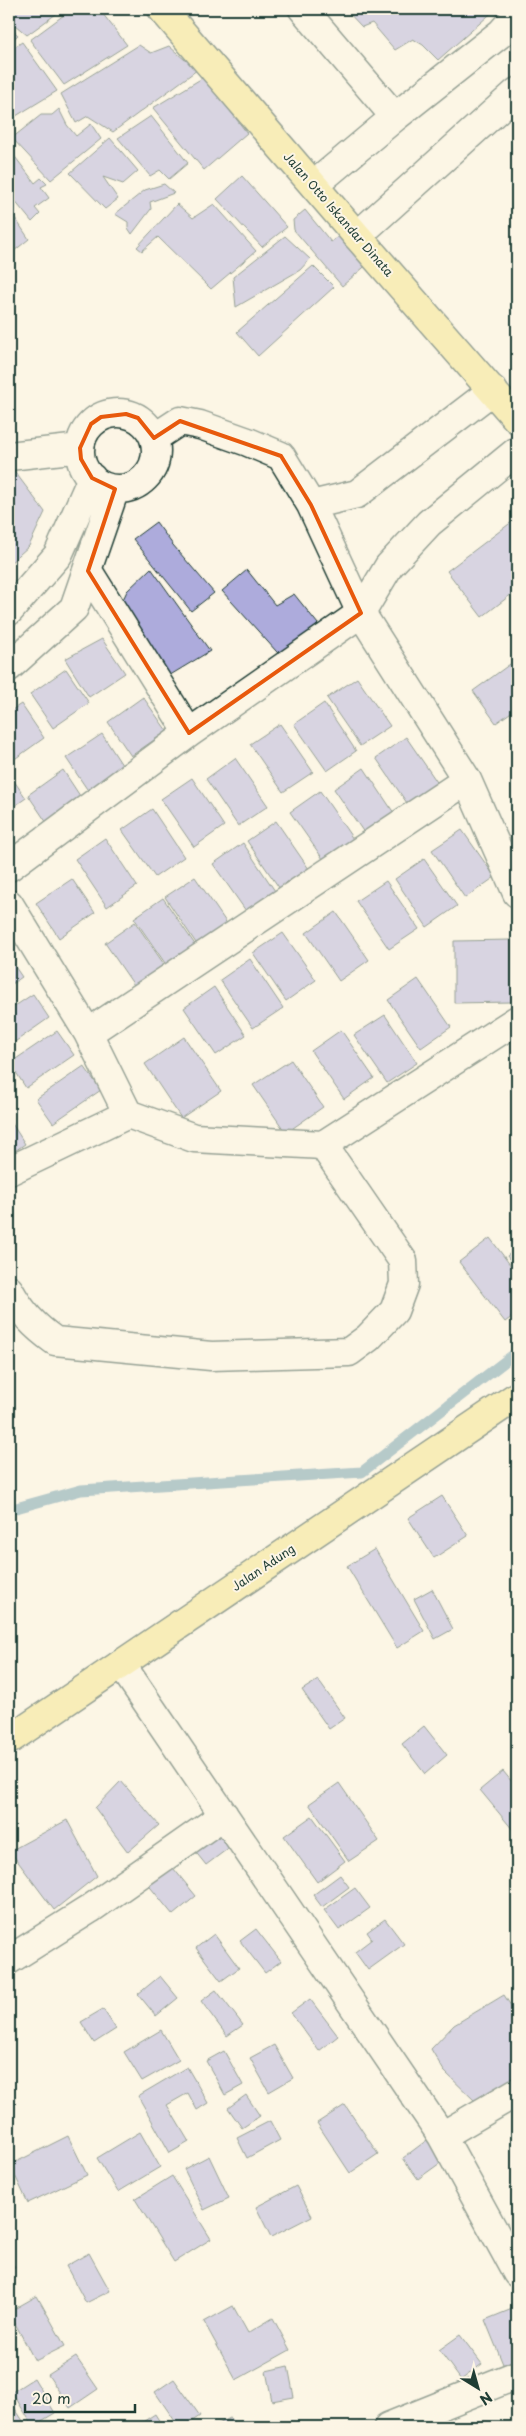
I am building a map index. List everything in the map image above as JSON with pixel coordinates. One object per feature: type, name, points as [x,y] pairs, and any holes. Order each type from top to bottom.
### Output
[{"type":"main road","name":"Jalan Otto Iskandar Dinata","points":[[162,9],[517,419]]},
{"type":"main road","name":"Jalan Adung","points":[[9,1740],[517,1396]]},
{"type":"street","points":[[303,9],[395,117]]},
{"type":"street","points":[[314,185],[395,117],[501,33],[517,15]]},
{"type":"street","points":[[357,236],[517,92]]},
{"type":"street","points":[[311,505],[357,494],[493,390]]},
{"type":"street","points":[[114,413],[138,418],[148,427],[154,438],[156,450],[154,462],[148,474],[139,482],[104,483],[81,459],[80,448],[84,435],[91,424],[101,417],[114,413]]},
{"type":"street","points":[[154,438],[180,421],[200,425],[281,456],[311,505],[361,613],[467,780],[517,893]]},
{"type":"street","points":[[9,456],[80,448]]},
{"type":"street","points":[[9,867],[189,733],[361,613],[389,566],[429,523],[517,452]]},
{"type":"street","points":[[9,667],[74,608],[88,571],[104,483]]},
{"type":"street","points":[[9,611],[58,555],[104,483]]},
{"type":"street","points":[[88,571],[189,733]]},
{"type":"street","points":[[88,1033],[467,780]]},
{"type":"street","points":[[9,904],[88,1033],[128,1114],[194,1138],[324,1145],[517,1020]]},
{"type":"street","points":[[9,1171],[128,1114]]},
{"type":"street","points":[[9,1290],[19,1308],[36,1327],[56,1341],[211,1356],[349,1352],[368,1338],[394,1311],[404,1284],[403,1261],[324,1145]]},
{"type":"street","points":[[121,1664],[442,2136],[517,2273]]},
{"type":"street","points":[[9,1960],[90,1909],[224,1815]]},
{"type":"street","points":[[442,2136],[517,2092]]},
{"type":"street","points":[[388,2427],[517,2375]]},
{"type":"highlighted area","points":[[126,414],[138,418],[154,438],[180,421],[281,456],[311,505],[361,613],[189,733],[88,571],[115,489],[92,478],[81,459],[80,448],[91,424],[101,417]]},
{"type":"building","points":[[9,9],[63,9],[27,35],[9,20]]},
{"type":"building","points":[[72,9],[99,9],[127,45],[64,85],[30,40]]},
{"type":"building","points":[[345,9],[496,9],[438,60],[423,45],[413,39],[395,50],[372,23],[362,27]]},
{"type":"building","points":[[9,27],[18,35],[9,43]]},
{"type":"building","points":[[22,42],[57,91],[16,116],[9,106],[9,51]]},
{"type":"building","points":[[139,45],[151,53],[169,46],[185,60],[194,55],[201,67],[113,132],[88,116],[76,123],[61,94]]},
{"type":"building","points":[[204,77],[247,133],[204,170],[153,108]]},
{"type":"building","points":[[59,109],[67,125],[76,136],[91,124],[101,139],[51,180],[12,138],[41,115],[52,115]]},
{"type":"building","points":[[151,116],[188,163],[169,179],[160,170],[150,176],[118,138]]},
{"type":"building","points":[[110,138],[138,171],[123,184],[103,177],[118,199],[105,209],[70,173]]},
{"type":"building","points":[[9,149],[35,183],[41,178],[47,184],[41,187],[49,198],[35,208],[40,214],[32,222],[9,194]]},
{"type":"building","points":[[242,176],[287,227],[262,247],[217,199]]},
{"type":"building","points":[[164,184],[174,193],[150,202],[151,209],[132,234],[128,228],[128,222],[115,214],[145,190]]},
{"type":"building","points":[[177,204],[193,218],[214,204],[256,251],[211,289],[158,237],[142,251],[137,247]]},
{"type":"building","points":[[9,209],[29,239],[9,255]]},
{"type":"building","points":[[305,210],[331,242],[345,231],[370,262],[342,286],[294,230],[293,220]]},
{"type":"building","points":[[285,236],[310,259],[300,270],[236,307],[233,277]]},
{"type":"building","points":[[313,266],[334,287],[258,356],[237,332]]},
{"type":"building","points":[[15,472],[45,512],[29,546],[9,564],[9,478]]},
{"type":"building","points":[[517,518],[517,590],[482,617],[447,571]]},
{"type":"building","points":[[156,522],[214,593],[191,611],[133,539]]},
{"type":"building","points":[[151,568],[210,651],[167,677],[120,606],[127,591]]},
{"type":"building","points":[[247,570],[275,605],[294,594],[318,624],[298,644],[294,671],[222,591]]},
{"type":"building","points":[[102,639],[125,673],[89,697],[65,659]]},
{"type":"building","points":[[517,659],[517,708],[496,723],[473,691]]},
{"type":"building","points":[[66,669],[89,703],[53,728],[30,694]]},
{"type":"building","points":[[357,678],[390,726],[360,746],[327,698]]},
{"type":"building","points":[[143,697],[167,731],[131,756],[108,722]]},
{"type":"building","points":[[324,703],[356,751],[327,771],[294,724]]},
{"type":"building","points":[[21,704],[44,738],[9,763],[9,712]]},
{"type":"building","points":[[280,724],[313,772],[283,792],[250,744]]},
{"type":"building","points":[[102,734],[124,768],[89,792],[66,758]]},
{"type":"building","points":[[406,737],[439,785],[409,806],[376,758]]},
{"type":"building","points":[[235,758],[268,806],[238,826],[206,779]]},
{"type":"building","points":[[364,768],[396,816],[367,837],[334,789]]},
{"type":"building","points":[[63,770],[86,805],[51,829],[28,795]]},
{"type":"building","points":[[9,774],[26,798],[9,810]]},
{"type":"building","points":[[192,778],[224,826],[194,847],[161,799]]},
{"type":"building","points":[[320,791],[353,839],[323,859],[290,812]]},
{"type":"building","points":[[152,809],[184,857],[155,877],[122,830]]},
{"type":"building","points":[[276,821],[309,869],[280,889],[247,841]]},
{"type":"building","points":[[462,830],[495,877],[465,898],[432,850]]},
{"type":"building","points":[[105,838],[137,886],[107,907],[75,859]]},
{"type":"building","points":[[243,843],[275,891],[246,911],[213,864]]},
{"type":"building","points":[[424,859],[457,906],[427,927],[395,879]]},
{"type":"building","points":[[195,877],[228,925],[198,946],[165,897]]},
{"type":"building","points":[[72,879],[95,913],[59,938],[36,903]]},
{"type":"building","points":[[386,881],[419,929],[389,949],[356,901]]},
{"type":"building","points":[[163,898],[196,946],[167,966],[134,918]]},
{"type":"building","points":[[336,912],[369,960],[339,981],[306,933]]},
{"type":"building","points":[[135,922],[168,970],[138,991],[105,943]]},
{"type":"building","points":[[283,933],[316,980],[286,1001],[253,953]]},
{"type":"building","points":[[511,940],[511,1002],[454,1003],[454,941]]},
{"type":"building","points":[[9,958],[22,977],[9,986]]},
{"type":"building","points":[[250,959],[283,1008],[253,1028],[220,980]]},
{"type":"building","points":[[418,979],[451,1027],[421,1048],[388,1000]]},
{"type":"building","points":[[214,987],[246,1035],[216,1055],[184,1008]]},
{"type":"building","points":[[33,994],[49,1018],[9,1046],[9,1010]]},
{"type":"building","points":[[385,1015],[417,1063],[387,1083],[354,1035]]},
{"type":"building","points":[[341,1030],[374,1078],[344,1099],[311,1051]]},
{"type":"building","points":[[57,1031],[74,1055],[26,1088],[10,1063]]},
{"type":"building","points":[[184,1037],[221,1091],[181,1118],[145,1064]]},
{"type":"building","points":[[291,1060],[323,1107],[286,1133],[253,1085]]},
{"type":"building","points":[[84,1066],[101,1090],[53,1123],[36,1099]]},
{"type":"building","points":[[9,1119],[25,1144],[9,1155]]},
{"type":"building","points":[[490,1238],[517,1274],[517,1313],[505,1322],[459,1262]]},
{"type":"building","points":[[517,1248],[517,1270],[507,1256]]},
{"type":"building","points":[[442,1496],[468,1536],[434,1558],[408,1518]]},
{"type":"building","points":[[375,1549],[424,1631],[397,1648],[347,1566]]},
{"type":"building","points":[[432,1589],[453,1629],[435,1639],[414,1599]]},
{"type":"building","points":[[318,1680],[345,1718],[329,1729],[302,1690]]},
{"type":"building","points":[[424,1726],[447,1755],[425,1774],[402,1744]]},
{"type":"building","points":[[503,1771],[517,1788],[517,1827],[513,1830],[480,1790]]},
{"type":"building","points":[[121,1781],[159,1825],[128,1852],[95,1808]]},
{"type":"building","points":[[339,1783],[379,1841],[349,1861],[309,1804]]},
{"type":"building","points":[[312,1816],[345,1861],[317,1882],[284,1836]]},
{"type":"building","points":[[67,1820],[97,1876],[54,1910],[10,1851]]},
{"type":"building","points":[[214,1827],[230,1847],[206,1865],[190,1845]]},
{"type":"building","points":[[169,1863],[196,1896],[173,1915],[146,1882]]},
{"type":"building","points":[[340,1875],[349,1887],[322,1907],[313,1895]]},
{"type":"building","points":[[355,1888],[370,1908],[339,1930],[324,1910]]},
{"type":"building","points":[[385,1919],[404,1944],[368,1970],[355,1952],[372,1939],[367,1932]]},
{"type":"building","points":[[256,1929],[281,1961],[265,1973],[240,1941]]},
{"type":"building","points":[[214,1934],[239,1968],[221,1981],[196,1948]]},
{"type":"building","points":[[160,1976],[178,1998],[156,2016],[138,1994]]},
{"type":"building","points":[[216,1990],[243,2025],[227,2036],[201,2001]]},
{"type":"building","points":[[504,1995],[517,2015],[517,2076],[477,2103],[444,2071],[431,2049],[454,2025]]},
{"type":"building","points":[[310,1999],[338,2036],[319,2051],[291,2013]]},
{"type":"building","points":[[103,2009],[116,2029],[94,2043],[81,2022]]},
{"type":"building","points":[[161,2030],[179,2060],[142,2081],[124,2052]]},
{"type":"building","points":[[274,2045],[293,2078],[269,2092],[250,2058]]},
{"type":"building","points":[[224,2051],[243,2085],[225,2095],[206,2061]]},
{"type":"building","points":[[187,2067],[208,2103],[197,2110],[188,2093],[167,2105],[189,2142],[170,2153],[138,2096]]},
{"type":"building","points":[[246,2095],[260,2116],[242,2128],[228,2108]]},
{"type":"building","points":[[345,2105],[378,2154],[350,2173],[317,2123]]},
{"type":"building","points":[[270,2121],[280,2140],[247,2158],[237,2138]]},
{"type":"building","points":[[140,2132],[160,2167],[118,2192],[97,2158]]},
{"type":"building","points":[[68,2136],[87,2175],[28,2203],[10,2165]]},
{"type":"building","points":[[431,2137],[447,2158],[418,2179],[403,2158]]},
{"type":"building","points":[[209,2156],[229,2198],[204,2210],[184,2169]]},
{"type":"building","points":[[172,2176],[211,2239],[174,2262],[135,2199]]},
{"type":"building","points":[[296,2186],[312,2216],[271,2237],[256,2207]]},
{"type":"building","points":[[89,2253],[110,2291],[86,2303],[66,2266]]},
{"type":"building","points":[[9,2257],[15,2267],[9,2271]]},
{"type":"building","points":[[37,2296],[65,2346],[35,2361],[9,2312]]},
{"type":"building","points":[[233,2306],[248,2333],[273,2318],[290,2350],[236,2380],[204,2322]]},
{"type":"building","points":[[517,2307],[517,2333],[511,2336],[517,2351],[517,2363],[505,2369],[485,2320]]},
{"type":"building","points":[[460,2335],[482,2364],[461,2380],[439,2350]]},
{"type":"building","points":[[76,2357],[98,2389],[70,2408],[48,2375]]},
{"type":"building","points":[[288,2366],[294,2397],[272,2401],[266,2371]]},
{"type":"building","points":[[34,2378],[55,2413],[33,2426],[12,2392]]},
{"type":"building","points":[[174,2379],[200,2416],[183,2427],[179,2427],[155,2392]]},
{"type":"building","points":[[10,2401],[27,2427],[9,2427]]},
{"type":"building","points":[[155,2414],[163,2427],[135,2427]]},
{"type":"building","points":[[230,2418],[236,2427],[213,2427]]},
{"type":"building","points":[[66,2420],[72,2427],[57,2427]]},
{"type":"waterway","points":[[9,1510],[81,1490],[362,1472],[517,1352]]}]
